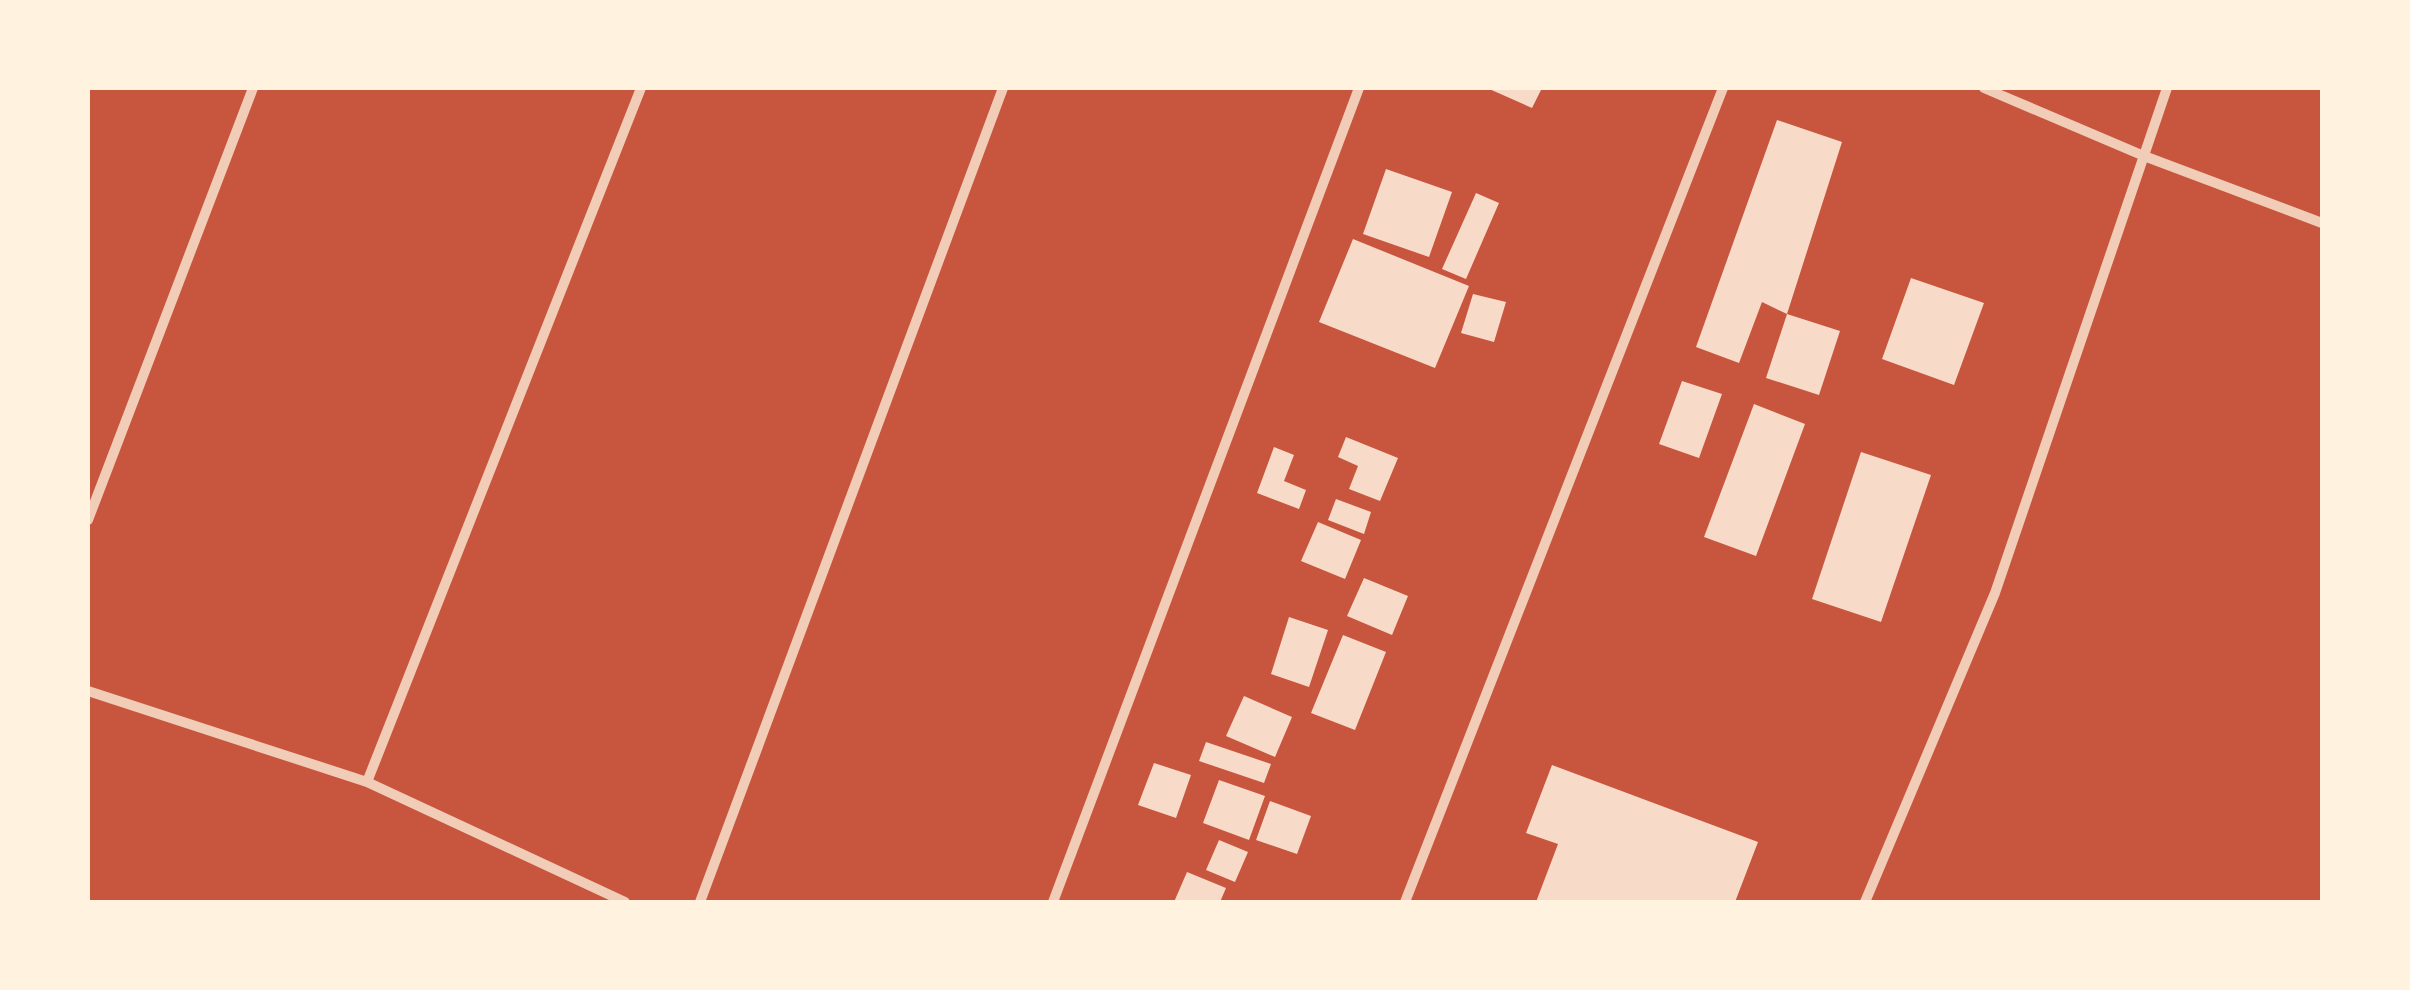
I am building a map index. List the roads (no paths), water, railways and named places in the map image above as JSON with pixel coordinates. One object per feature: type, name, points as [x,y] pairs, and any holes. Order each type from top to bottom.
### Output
[{"type":"street","points":[[88,520],[253,88]]},
{"type":"street","points":[[367,782],[641,88]]},
{"type":"street","points":[[700,902],[1003,88]]},
{"type":"street","points":[[1054,902],[1360,88]]},
{"type":"street","points":[[1405,902],[1723,88]]},
{"type":"street","points":[[1984,88],[2144,156],[2322,223]]},
{"type":"street","points":[[1865,902],[1995,594],[2167,88]]},
{"type":"street","points":[[88,691],[367,782],[625,902]]}]
